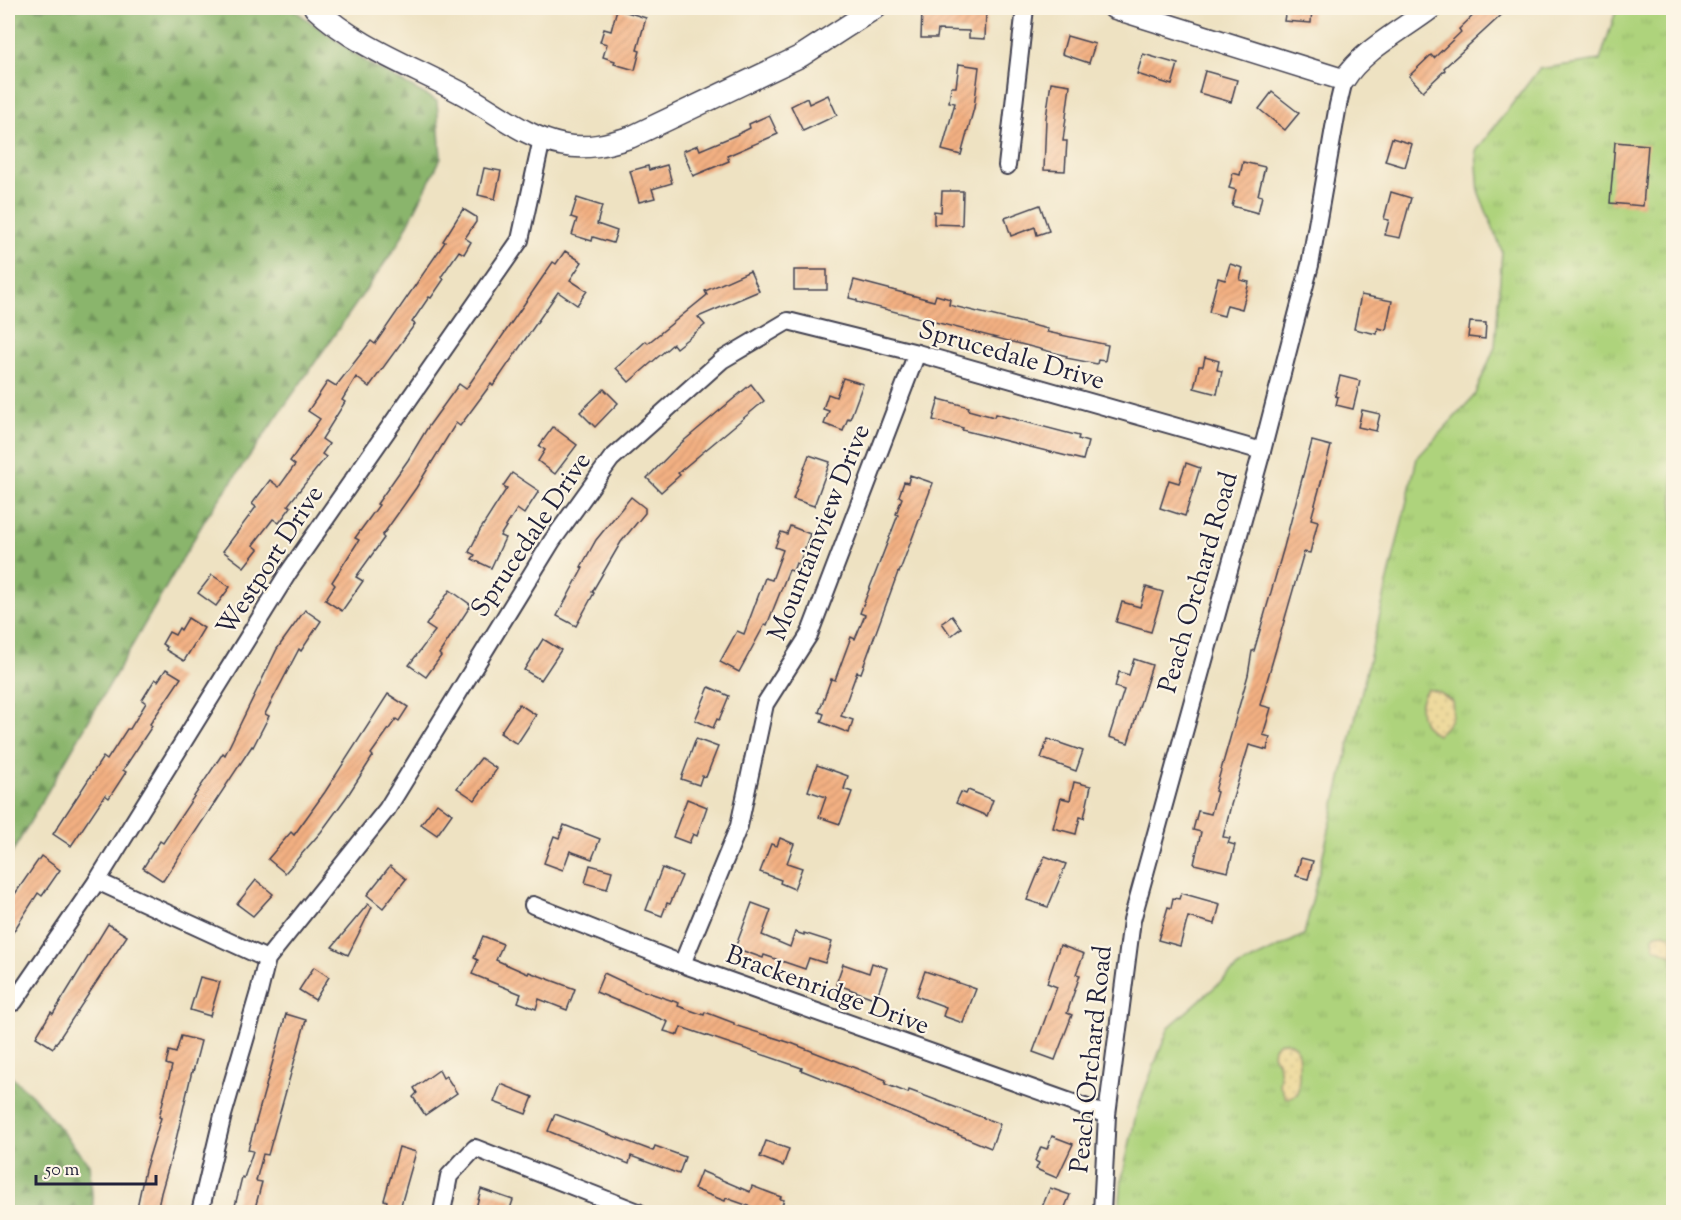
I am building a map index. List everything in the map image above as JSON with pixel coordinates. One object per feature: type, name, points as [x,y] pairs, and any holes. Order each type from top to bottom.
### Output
[{"type":"street","points":[[315,8],[363,44],[465,95],[518,128],[542,139],[583,147],[631,137],[773,70],[830,39],[875,8]]},
{"type":"street","points":[[1007,166],[1025,8]]},
{"type":"street","points":[[1114,8],[1344,80]]},
{"type":"street","name":"Peach Orchard Road","points":[[1102,1212],[1107,1115],[1132,920],[1262,451],[1314,248],[1344,80],[1366,56],[1431,8]]},
{"type":"street","name":"Westport Drive","points":[[14,1002],[97,881],[288,573],[520,240],[542,139]]},
{"type":"street","name":"Sprucedale Drive","points":[[267,959],[387,809],[552,542],[611,459],[722,360],[788,321],[917,353],[1262,451]]},
{"type":"street","name":"Mountainview Drive","points":[[682,964],[739,826],[765,704],[809,635],[917,353]]},
{"type":"street","points":[[97,881],[267,959],[223,1116],[200,1212]]},
{"type":"street","name":"Brackenridge Drive","points":[[533,905],[682,964],[1107,1115]]},
{"type":"street","points":[[442,1212],[449,1176],[475,1148],[638,1212]]},
{"type":"green space","points":[[8,8],[291,8],[371,65],[437,101],[441,158],[398,244],[206,518],[8,860]]},
{"type":"green space","points":[[1617,8],[1673,8],[1673,1212],[1119,1212],[1122,1178],[1137,1110],[1169,1027],[1238,967],[1304,935],[1417,458],[1474,396],[1495,347],[1502,251],[1479,193],[1476,151],[1539,69],[1600,60]]},
{"type":"green space","points":[[8,1074],[32,1095],[89,1164],[94,1212],[8,1212]]},
{"type":"sand","points":[[1427,689],[1439,692],[1452,701],[1453,712],[1450,720],[1437,735],[1426,726],[1421,715],[1421,702]]},
{"type":"sand","points":[[1664,933],[1673,936],[1673,956],[1654,947],[1653,937]]},
{"type":"sand","points":[[1282,1042],[1293,1045],[1299,1057],[1297,1094],[1288,1098],[1285,1097],[1279,1083],[1278,1062],[1273,1054],[1274,1048]]},
{"type":"building","points":[[1286,8],[1312,8],[1311,23],[1284,21]]},
{"type":"building","points":[[1481,8],[1509,8],[1444,68],[1445,70],[1423,91],[1409,76],[1431,55],[1434,58],[1461,32],[1459,29]]},
{"type":"building","points":[[617,9],[646,18],[637,50],[640,51],[635,70],[614,64],[615,61],[603,57],[607,44],[600,42],[604,29],[611,31]]},
{"type":"building","points":[[922,11],[986,13],[985,39],[969,38],[969,31],[938,30],[937,38],[921,38]]},
{"type":"building","points":[[1067,36],[1095,44],[1089,63],[1062,54]]},
{"type":"building","points":[[1143,54],[1178,64],[1172,85],[1137,74]]},
{"type":"building","points":[[959,64],[979,67],[974,108],[961,155],[942,150],[955,103],[949,102],[951,87],[956,87]]},
{"type":"building","points":[[1205,71],[1237,80],[1231,102],[1199,93]]},
{"type":"building","points":[[1051,82],[1070,85],[1063,141],[1067,141],[1065,171],[1044,170],[1046,118]]},
{"type":"building","points":[[1272,92],[1299,113],[1285,130],[1259,109]]},
{"type":"building","points":[[828,95],[837,115],[803,131],[791,106],[807,98],[809,104]]},
{"type":"building","points":[[769,115],[778,134],[727,156],[729,161],[693,176],[683,151],[698,145],[700,150],[736,135],[750,128],[749,124]]},
{"type":"building","points":[[1392,138],[1412,144],[1405,167],[1385,161]]},
{"type":"building","points":[[1615,142],[1648,145],[1643,206],[1610,203]]},
{"type":"building","points":[[1243,162],[1265,167],[1258,195],[1262,196],[1258,213],[1232,206],[1236,190],[1229,188],[1233,173],[1240,175]]},
{"type":"building","points":[[667,165],[672,183],[652,189],[655,198],[639,202],[630,171],[648,166],[649,170]]},
{"type":"building","points":[[484,168],[501,171],[495,199],[478,195]]},
{"type":"building","points":[[942,191],[963,191],[962,225],[934,224],[934,211],[941,212]]},
{"type":"building","points":[[1391,192],[1411,198],[1400,238],[1385,235],[1389,220],[1384,219]]},
{"type":"building","points":[[577,198],[602,206],[597,224],[617,231],[613,243],[593,237],[592,241],[572,235],[577,219],[571,217]]},
{"type":"building","points":[[1040,205],[1049,231],[1037,235],[1035,227],[1011,236],[1005,218]]},
{"type":"building","points":[[463,209],[476,217],[476,222],[465,238],[471,242],[464,254],[459,251],[441,277],[444,279],[412,322],[415,324],[369,387],[356,377],[342,400],[345,402],[322,439],[329,444],[322,454],[326,457],[288,505],[291,507],[279,523],[273,519],[253,545],[258,549],[244,567],[223,551],[256,507],[252,504],[270,480],[279,487],[295,465],[290,461],[320,419],[308,411],[328,381],[336,386],[371,341],[375,344],[445,242],[443,241]]},
{"type":"building","points":[[565,251],[582,262],[570,280],[587,291],[577,305],[558,292],[493,386],[491,384],[460,426],[456,423],[416,488],[382,536],[384,538],[356,577],[363,581],[342,611],[325,600],[335,585],[332,582],[359,540],[355,538],[379,505],[377,504],[428,427],[459,384],[466,389],[553,262],[556,264]]},
{"type":"building","points":[[1230,264],[1243,268],[1240,280],[1249,282],[1242,309],[1227,305],[1224,316],[1209,312],[1218,278],[1225,280]]},
{"type":"building","points":[[794,270],[827,270],[827,290],[794,290]]},
{"type":"building","points":[[750,271],[759,291],[698,317],[705,325],[676,348],[673,344],[629,382],[616,368],[646,341],[648,343],[707,295],[705,291]]},
{"type":"building","points":[[854,280],[934,301],[936,295],[950,299],[949,305],[1048,329],[1047,332],[1108,345],[1105,361],[1098,360],[1097,364],[1066,358],[1067,356],[857,302],[849,298]]},
{"type":"building","points":[[1361,295],[1392,301],[1386,330],[1378,328],[1377,334],[1354,329]]},
{"type":"building","points":[[1470,322],[1486,323],[1485,339],[1468,337]]},
{"type":"building","points":[[1205,357],[1219,361],[1217,370],[1222,371],[1217,394],[1194,388],[1199,366],[1203,366]]},
{"type":"building","points":[[1340,376],[1360,381],[1353,409],[1336,405],[1338,397],[1335,396]]},
{"type":"building","points":[[843,378],[863,384],[843,431],[824,424],[829,411],[823,409],[828,394],[836,397]]},
{"type":"building","points":[[751,384],[764,401],[678,473],[680,475],[661,492],[647,478],[680,444]]},
{"type":"building","points":[[604,389],[618,403],[595,427],[580,412]]},
{"type":"building","points":[[939,399],[994,417],[995,414],[1079,436],[1078,439],[1088,442],[1083,460],[962,430],[963,428],[933,420]]},
{"type":"building","points":[[1362,410],[1380,414],[1376,431],[1358,427]]},
{"type":"building","points":[[553,427],[577,445],[555,474],[538,461],[545,450],[539,446]]},
{"type":"building","points":[[1312,441],[1331,446],[1311,519],[1318,521],[1310,553],[1304,552],[1260,705],[1271,708],[1263,735],[1270,737],[1267,750],[1249,745],[1223,837],[1230,838],[1228,843],[1235,845],[1228,872],[1194,864],[1201,832],[1193,830],[1198,811],[1211,814],[1217,792],[1215,791],[1248,675],[1252,651],[1254,651],[1284,547]]},
{"type":"building","points":[[809,455],[830,462],[814,506],[793,499]]},
{"type":"building","points":[[1186,463],[1200,468],[1185,516],[1160,508],[1169,480],[1179,483]]},
{"type":"building","points":[[512,473],[539,491],[524,514],[517,509],[500,536],[505,538],[491,568],[472,559],[475,555],[469,552],[507,488],[503,486]]},
{"type":"building","points":[[910,475],[933,483],[861,673],[857,672],[841,716],[853,720],[849,733],[821,722],[824,714],[819,712],[831,679],[835,680],[851,637],[855,639],[865,615],[860,613],[898,515],[896,514],[902,498],[899,496],[904,482],[908,483]]},
{"type":"building","points":[[631,497],[645,508],[645,513],[621,542],[592,592],[594,593],[576,626],[557,616],[596,540]]},
{"type":"building","points":[[790,526],[810,534],[799,564],[796,563],[793,571],[789,570],[767,625],[765,624],[739,672],[720,662],[737,631],[744,634],[765,578],[772,580],[783,550],[775,547],[781,532],[787,534]]},
{"type":"building","points":[[212,575],[230,587],[216,606],[198,593]]},
{"type":"building","points":[[1146,587],[1163,592],[1151,632],[1116,622],[1122,602],[1140,607]]},
{"type":"building","points":[[450,590],[471,605],[426,677],[409,665],[435,631],[426,625]]},
{"type":"building","points":[[305,610],[321,621],[301,651],[299,649],[265,714],[269,716],[253,747],[163,881],[143,868],[160,841],[163,843],[223,753],[225,755],[277,649]]},
{"type":"building","points":[[952,616],[961,628],[951,636],[942,623]]},
{"type":"building","points":[[188,618],[204,628],[184,661],[166,650],[167,647],[162,644],[169,632],[175,635],[179,628],[181,630]]},
{"type":"building","points":[[543,639],[561,650],[541,680],[524,670]]},
{"type":"building","points":[[1134,659],[1152,665],[1128,743],[1109,737],[1124,690],[1115,687],[1119,672],[1129,675]]},
{"type":"building","points":[[166,669],[181,678],[150,724],[152,726],[123,770],[126,772],[109,798],[105,795],[71,846],[53,834],[103,757],[107,760],[127,729],[130,729],[146,703],[142,700],[155,679],[158,681]]},
{"type":"building","points":[[709,687],[729,696],[713,728],[695,720]]},
{"type":"building","points":[[388,694],[408,707],[399,721],[396,719],[371,754],[373,756],[348,795],[321,832],[285,873],[268,859],[291,832],[294,835],[325,792]]},
{"type":"building","points":[[519,704],[536,715],[517,744],[500,733]]},
{"type":"building","points":[[696,739],[718,747],[706,777],[702,776],[699,785],[681,779]]},
{"type":"building","points":[[1048,739],[1083,751],[1076,771],[1041,758]]},
{"type":"building","points":[[481,758],[497,769],[475,800],[457,788]]},
{"type":"building","points":[[817,765],[848,776],[844,789],[852,792],[840,824],[819,817],[826,797],[808,791]]},
{"type":"building","points":[[1074,782],[1091,786],[1084,818],[1080,817],[1076,834],[1053,828],[1061,798],[1070,800]]},
{"type":"building","points":[[968,790],[993,800],[987,816],[956,803],[961,792],[966,794]]},
{"type":"building","points":[[687,799],[707,807],[697,836],[693,834],[689,843],[673,837]]},
{"type":"building","points":[[437,803],[452,814],[437,835],[421,824]]},
{"type":"building","points":[[564,825],[600,839],[592,859],[570,851],[563,870],[544,863],[554,836],[559,838]]},
{"type":"building","points":[[780,838],[794,844],[787,863],[802,868],[794,889],[780,883],[781,880],[760,872],[771,844],[777,846]]},
{"type":"building","points":[[41,856],[60,870],[42,896],[38,893],[8,940],[8,904]]},
{"type":"building","points":[[1045,856],[1066,864],[1048,907],[1027,900]]},
{"type":"building","points":[[1301,858],[1313,861],[1308,879],[1296,876]]},
{"type":"building","points":[[590,865],[612,871],[607,889],[585,883]]},
{"type":"building","points":[[390,866],[406,879],[383,908],[367,895]]},
{"type":"building","points":[[662,868],[682,876],[662,916],[646,910]]},
{"type":"building","points":[[256,880],[273,894],[253,916],[237,904]]},
{"type":"building","points":[[1181,893],[1220,904],[1215,924],[1188,917],[1180,946],[1158,940],[1168,907],[1171,908],[1173,898],[1179,899]]},
{"type":"building","points":[[752,903],[771,910],[762,935],[790,947],[795,932],[832,942],[825,963],[809,958],[805,969],[735,948]]},
{"type":"building","points":[[368,904],[372,907],[348,955],[332,947]]},
{"type":"building","points":[[108,924],[127,936],[53,1048],[36,1037],[51,1012],[53,1014]]},
{"type":"building","points":[[483,936],[503,944],[496,960],[528,974],[529,972],[575,989],[567,1010],[539,999],[536,1009],[518,1002],[521,994],[472,974],[478,960],[474,958]]},
{"type":"building","points":[[1060,945],[1084,954],[1076,974],[1080,975],[1067,1013],[1072,1015],[1055,1060],[1033,1052],[1057,987],[1047,983]]},
{"type":"building","points":[[872,963],[887,968],[876,999],[836,984],[843,964],[869,973]]},
{"type":"building","points":[[314,967],[329,977],[315,1000],[299,990]]},
{"type":"building","points":[[925,971],[976,989],[963,1023],[943,1016],[946,1007],[916,996]]},
{"type":"building","points":[[604,973],[638,989],[679,1003],[678,1006],[704,1015],[705,1012],[734,1023],[734,1025],[791,1043],[886,1080],[885,1084],[908,1093],[909,1090],[1000,1124],[991,1148],[850,1091],[801,1070],[802,1068],[681,1027],[678,1035],[664,1031],[668,1022],[596,992]]},
{"type":"building","points":[[200,977],[220,982],[210,1016],[190,1010]]},
{"type":"building","points":[[286,1014],[306,1020],[268,1155],[263,1154],[256,1181],[262,1182],[254,1212],[234,1210],[242,1177],[244,1178],[253,1151],[248,1150]]},
{"type":"building","points":[[181,1036],[201,1041],[175,1144],[157,1212],[136,1212],[172,1066],[166,1064],[169,1051],[176,1053]]},
{"type":"building","points":[[439,1070],[443,1078],[446,1076],[457,1093],[425,1115],[413,1097],[417,1093],[414,1088]]},
{"type":"building","points":[[501,1084],[533,1097],[526,1114],[494,1102]]},
{"type":"building","points":[[555,1114],[653,1151],[655,1146],[685,1157],[679,1174],[631,1156],[629,1164],[548,1131]]},
{"type":"building","points":[[1052,1136],[1073,1144],[1057,1178],[1036,1169],[1039,1163],[1035,1161],[1041,1147],[1047,1149]]},
{"type":"building","points":[[766,1141],[789,1149],[783,1166],[760,1157]]},
{"type":"building","points":[[399,1147],[416,1152],[399,1212],[384,1212],[387,1201],[384,1200]]},
{"type":"building","points":[[701,1171],[750,1192],[752,1186],[781,1197],[780,1199],[784,1200],[779,1212],[766,1212],[726,1198],[725,1201],[694,1189]]},
{"type":"building","points":[[1050,1188],[1070,1195],[1063,1212],[1040,1212]]},
{"type":"building","points":[[481,1189],[513,1200],[509,1212],[491,1212],[476,1208]]}]
